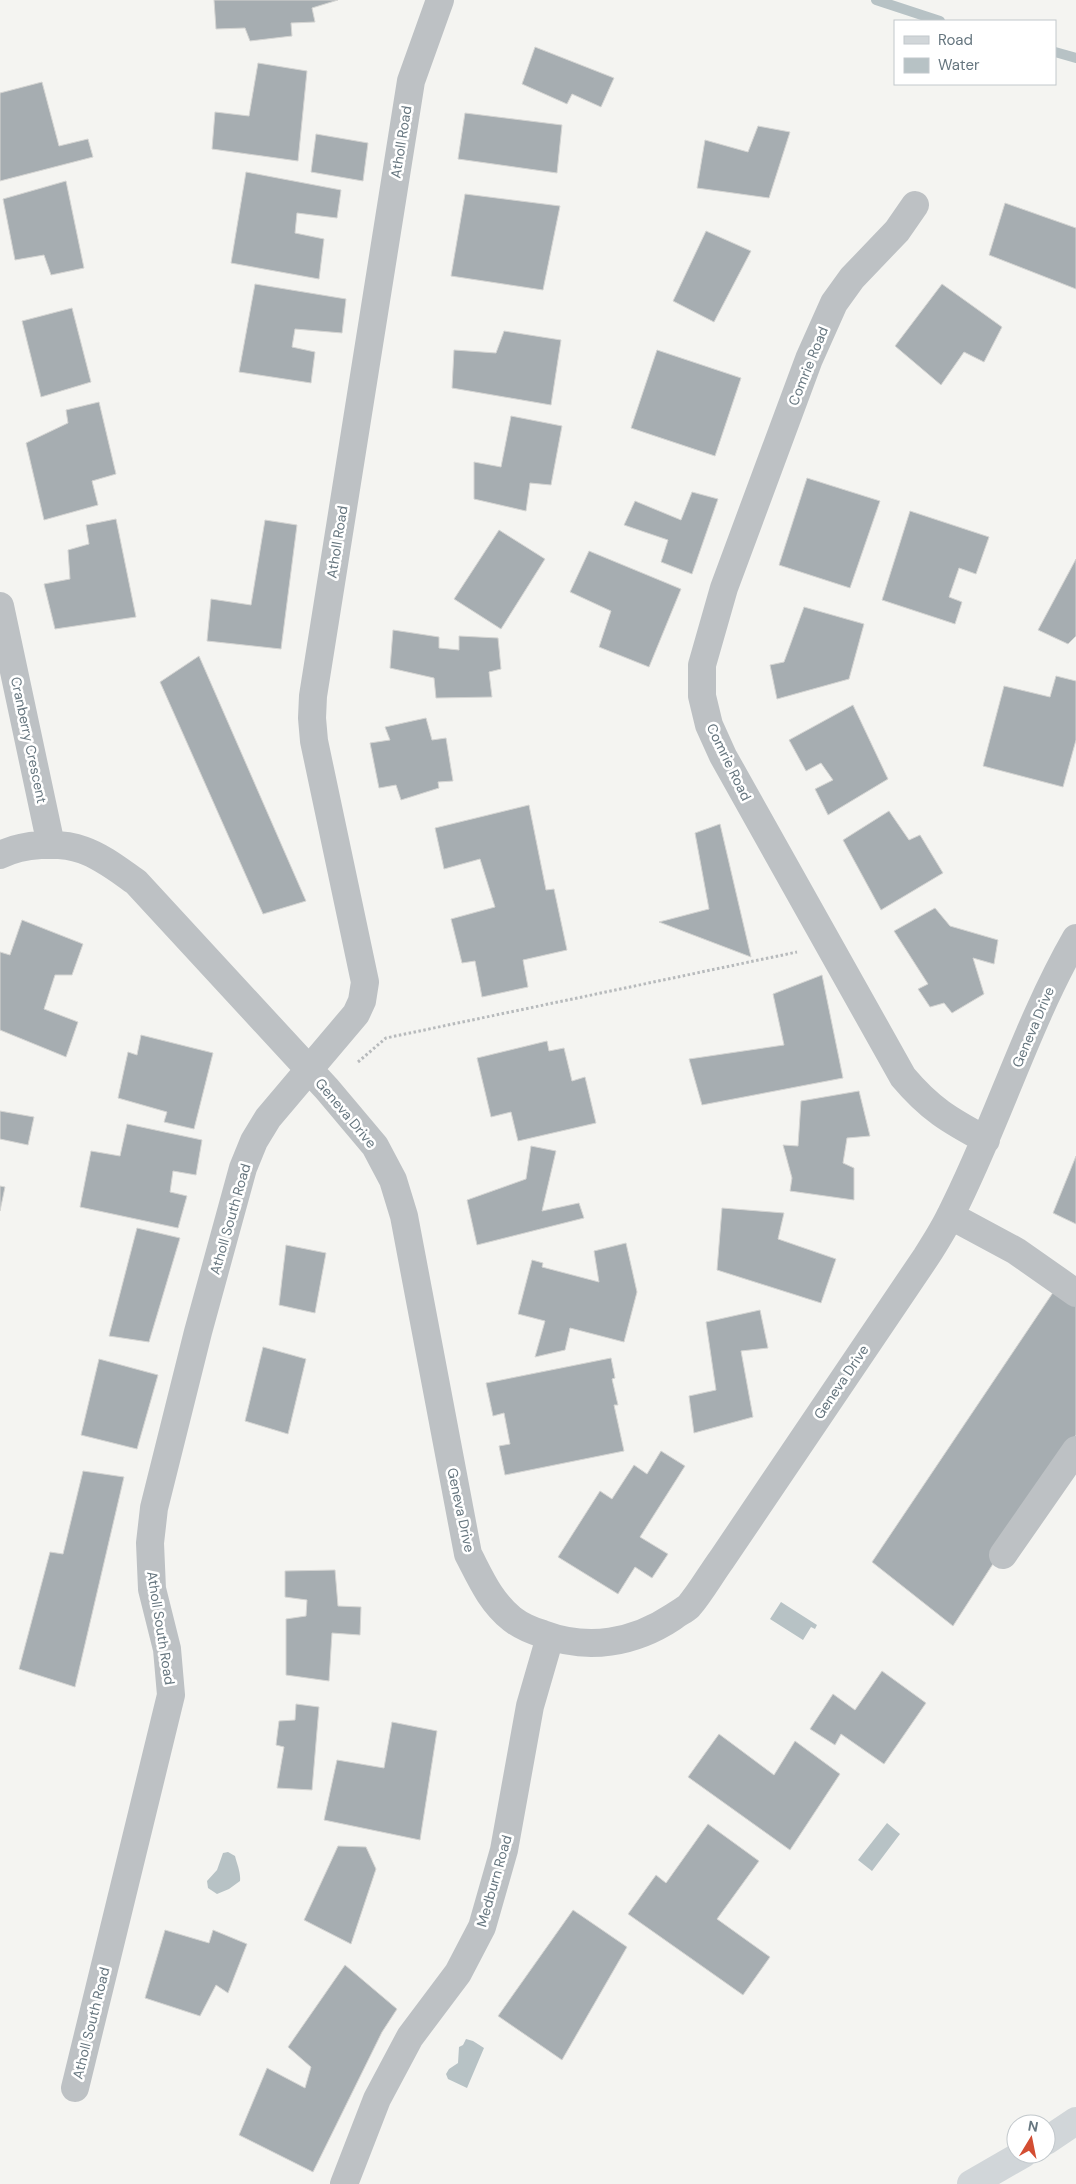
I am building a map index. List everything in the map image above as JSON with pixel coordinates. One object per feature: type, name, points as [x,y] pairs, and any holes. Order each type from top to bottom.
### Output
[{"type":"main road","points":[[1056,2134],[1076,2121]]},
{"type":"main road","points":[[970,2184],[1006,2164]]},
{"type":"street","name":"Atholl Road","points":[[310,1070],[356,1014],[362,1001],[365,982],[314,741],[313,696],[411,81],[440,0]]},
{"type":"street","name":"Comrie Road","points":[[915,205],[897,231],[852,278],[834,304],[809,359],[727,580],[702,665],[702,696],[709,725],[723,756],[828,946],[909,1084],[936,1111],[986,1140]]},
{"type":"street","name":"Cranberry Crescent","points":[[0,606],[51,845]]},
{"type":"street","name":"Geneva Drive","points":[[0,855],[16,847],[51,845],[82,849],[106,861],[136,882],[310,1070],[375,1146],[393,1180],[404,1216],[468,1554],[488,1595],[513,1620],[550,1637],[567,1642],[586,1644],[627,1639],[658,1627],[688,1606],[921,1265],[950,1216],[986,1140],[1050,985],[1076,938]]},
{"type":"street","name":"Atholl South Road","points":[[75,2088],[171,1696],[167,1649],[152,1589],[150,1543],[154,1508],[198,1332],[243,1168],[254,1141],[268,1118],[310,1070]]},
{"type":"street","points":[[950,1216],[1016,1251],[1076,1293]]},
{"type":"street","points":[[1003,1555],[1076,1450]]},
{"type":"street","name":"Medburn Road","points":[[344,2184],[376,2099],[410,2037],[458,1973],[482,1927],[504,1850],[530,1706],[550,1637]]},
{"type":"path","points":[[386,1038],[828,946]]},
{"type":"water","points":[[781,1602],[817,1625],[815,1629],[811,1627],[803,1640],[770,1619]]},
{"type":"water","points":[[887,1823],[900,1834],[872,1871],[858,1860]]},
{"type":"water","points":[[228,1852],[235,1856],[240,1881],[229,1889],[217,1894],[208,1888],[207,1881],[217,1870],[223,1853]]},
{"type":"water","points":[[466,2039],[484,2048],[467,2088],[448,2079],[446,2074],[449,2069],[458,2063],[459,2047],[463,2045]]},
{"type":"building","points":[[214,0],[338,0],[312,8],[315,22],[291,23],[292,36],[250,41],[245,28],[216,29]]},
{"type":"building","points":[[535,47],[614,78],[601,107],[572,94],[567,104],[522,84]]},
{"type":"building","points":[[258,63],[307,71],[298,161],[212,149],[215,112],[249,116]]},
{"type":"building","points":[[42,82],[59,146],[88,139],[93,157],[0,181],[0,93]]},
{"type":"building","points":[[465,113],[562,125],[557,173],[458,159]]},
{"type":"building","points":[[758,126],[790,132],[769,198],[697,188],[705,140],[748,152]]},
{"type":"building","points":[[316,134],[368,143],[363,181],[311,172]]},
{"type":"building","points":[[246,172],[341,190],[337,218],[297,213],[295,233],[324,239],[319,279],[231,263]]},
{"type":"building","points":[[66,181],[84,268],[51,275],[44,255],[15,260],[3,199]]},
{"type":"building","points":[[465,194],[560,206],[543,290],[451,276]]},
{"type":"building","points":[[1005,203],[1076,228],[1076,289],[989,255]]},
{"type":"building","points":[[706,231],[751,251],[714,322],[673,301]]},
{"type":"building","points":[[255,284],[346,299],[342,333],[295,329],[292,347],[315,352],[311,383],[239,372]]},
{"type":"building","points":[[942,284],[1002,327],[984,362],[964,352],[941,385],[895,346]]},
{"type":"building","points":[[72,308],[91,382],[41,397],[22,321]]},
{"type":"building","points":[[504,331],[561,340],[551,405],[452,388],[454,350],[496,353]]},
{"type":"building","points":[[657,350],[741,378],[715,456],[631,428]]},
{"type":"building","points":[[99,402],[116,474],[92,481],[98,505],[44,520],[26,443],[68,423],[66,410]]},
{"type":"building","points":[[511,416],[562,426],[551,485],[530,483],[526,511],[474,499],[474,462],[501,467]]},
{"type":"building","points":[[807,478],[880,501],[850,588],[779,565]]},
{"type":"building","points":[[692,492],[718,499],[692,574],[661,562],[668,540],[624,525],[635,501],[681,520]]},
{"type":"building","points":[[910,511],[989,537],[976,574],[959,568],[949,597],[962,602],[955,624],[882,600]]},
{"type":"building","points":[[116,519],[136,617],[55,629],[44,584],[70,579],[68,550],[89,544],[86,525]]},
{"type":"building","points":[[265,520],[297,525],[281,649],[207,641],[211,599],[251,605]]},
{"type":"building","points":[[499,530],[545,559],[501,629],[454,599]]},
{"type":"building","points":[[589,551],[681,589],[649,667],[599,647],[611,611],[570,592]]},
{"type":"building","points":[[1076,559],[1076,636],[1068,644],[1038,630]]},
{"type":"building","points":[[804,607],[864,624],[849,679],[777,699],[770,665],[784,662]]},
{"type":"building","points":[[393,630],[439,637],[439,648],[459,650],[459,636],[498,638],[501,669],[489,672],[492,697],[436,698],[434,678],[390,668]]},
{"type":"building","points":[[199,656],[306,901],[263,914],[160,682]]},
{"type":"building","points":[[1056,676],[1076,681],[1076,740],[1063,787],[983,766],[1004,686],[1050,697]]},
{"type":"building","points":[[853,705],[888,779],[828,815],[815,789],[833,780],[821,763],[806,771],[789,740]]},
{"type":"building","points":[[426,718],[432,740],[446,738],[453,781],[438,782],[439,788],[401,800],[396,785],[379,788],[370,743],[390,740],[385,727]]},
{"type":"building","points":[[529,805],[546,890],[554,889],[567,950],[523,960],[528,987],[482,997],[475,961],[462,963],[451,919],[495,907],[480,859],[444,869],[435,828]]},
{"type":"building","points":[[889,811],[909,840],[920,835],[943,873],[881,910],[843,840]]},
{"type":"building","points":[[720,824],[751,957],[659,922],[709,909],[695,833]]},
{"type":"building","points":[[935,908],[950,926],[998,940],[994,964],[973,958],[984,994],[952,1013],[944,1003],[930,1007],[918,989],[928,984],[894,931]]},
{"type":"building","points":[[22,920],[83,944],[72,975],[55,975],[44,1009],[78,1022],[66,1057],[0,1030],[0,952],[10,955]]},
{"type":"building","points":[[822,975],[843,1078],[702,1105],[689,1059],[784,1045],[773,994]]},
{"type":"building","points":[[141,1035],[213,1053],[194,1129],[164,1122],[167,1112],[118,1098],[128,1052],[137,1055]]},
{"type":"building","points":[[547,1041],[549,1051],[564,1048],[572,1081],[585,1077],[596,1123],[518,1141],[511,1112],[491,1117],[477,1058]]},
{"type":"building","points":[[859,1091],[870,1136],[847,1138],[843,1163],[854,1168],[854,1200],[790,1191],[792,1178],[783,1145],[798,1146],[801,1101]]},
{"type":"building","points":[[0,1111],[34,1117],[28,1145],[0,1139]]},
{"type":"building","points":[[127,1124],[202,1140],[196,1175],[173,1171],[170,1192],[187,1196],[178,1228],[80,1207],[91,1151],[120,1156]]},
{"type":"building","points":[[531,1146],[556,1151],[542,1211],[579,1203],[584,1218],[477,1245],[467,1200],[526,1179]]},
{"type":"building","points":[[1076,1156],[1076,1224],[1053,1213]]},
{"type":"building","points":[[0,1186],[5,1187],[0,1211]]},
{"type":"building","points":[[722,1208],[784,1213],[778,1239],[836,1259],[821,1303],[717,1270]]},
{"type":"building","points":[[137,1228],[180,1238],[149,1342],[109,1336]]},
{"type":"building","points":[[626,1243],[637,1292],[624,1342],[570,1328],[565,1350],[535,1357],[545,1321],[518,1314],[532,1260],[543,1263],[542,1267],[599,1282],[594,1251]]},
{"type":"building","points":[[286,1245],[326,1253],[315,1313],[279,1305]]},
{"type":"building","points":[[1054,1291],[1076,1306],[1076,1435],[953,1626],[872,1562]]},
{"type":"building","points":[[760,1310],[768,1348],[741,1351],[753,1417],[694,1433],[689,1396],[716,1390],[706,1322]]},
{"type":"building","points":[[263,1347],[306,1359],[288,1434],[245,1421]]},
{"type":"building","points":[[611,1358],[615,1378],[612,1379],[618,1405],[614,1405],[624,1451],[505,1475],[499,1446],[510,1444],[504,1413],[493,1416],[486,1383]]},
{"type":"building","points":[[99,1359],[158,1375],[137,1449],[81,1435]]},
{"type":"building","points":[[661,1451],[685,1466],[640,1537],[668,1554],[652,1578],[635,1567],[618,1594],[558,1557],[600,1491],[612,1499],[634,1465],[647,1474]]},
{"type":"building","points":[[83,1471],[124,1477],[75,1687],[19,1669],[50,1552],[63,1554]]},
{"type":"building","points":[[335,1570],[338,1606],[361,1607],[360,1635],[332,1633],[329,1681],[286,1675],[286,1619],[306,1616],[307,1600],[285,1597],[285,1571]]},
{"type":"building","points":[[882,1671],[926,1703],[884,1764],[841,1734],[835,1745],[810,1729],[833,1694],[855,1710]]},
{"type":"building","points":[[296,1704],[319,1707],[312,1790],[277,1788],[284,1747],[276,1745],[279,1721],[295,1720]]},
{"type":"building","points":[[392,1722],[437,1731],[420,1840],[324,1820],[337,1760],[384,1768]]},
{"type":"building","points":[[719,1734],[774,1775],[795,1741],[840,1774],[790,1850],[688,1777]]},
{"type":"building","points":[[708,1824],[759,1861],[717,1919],[770,1957],[743,1995],[628,1914],[656,1875],[666,1883]]},
{"type":"building","points":[[338,1846],[366,1847],[376,1869],[351,1944],[304,1920]]},
{"type":"building","points":[[573,1910],[627,1947],[562,2060],[498,2016]]},
{"type":"building","points":[[165,1930],[209,1943],[213,1930],[247,1944],[228,1993],[216,1985],[200,2016],[145,1998]]},
{"type":"building","points":[[345,1965],[397,2009],[382,2032],[313,2172],[239,2135],[267,2068],[305,2088],[311,2067],[288,2047]]},
{"type":"waterway","points":[[876,0],[937,20]]},
{"type":"waterway","points":[[1056,52],[1076,58]]}]
